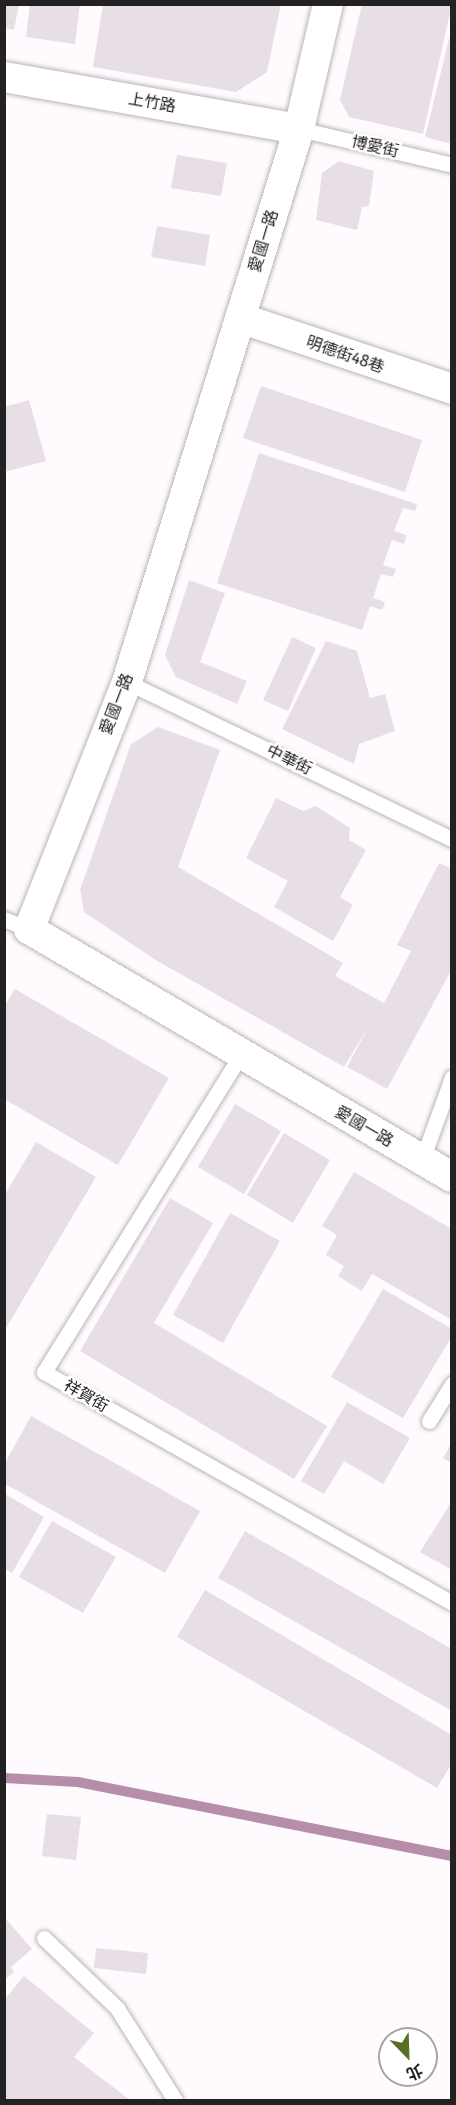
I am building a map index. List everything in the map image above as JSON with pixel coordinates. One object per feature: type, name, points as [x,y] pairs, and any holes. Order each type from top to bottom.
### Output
[{"type":"street","name":"愛國一路","points":[[328,4],[299,129],[126,682],[17,924],[240,1056],[452,1177]]},
{"type":"street","name":"上竹路","points":[[4,77],[299,129]]},
{"type":"street","name":"明德街48巷","points":[[240,318],[452,388]]},
{"type":"lane","name":"博愛街","points":[[299,129],[452,165]]},
{"type":"lane","name":"中華街","points":[[126,682],[452,838]]},
{"type":"lane","name":"祥賀街","points":[[240,1056],[44,1372],[452,1603]]},
{"type":"lane","points":[[422,1160],[452,1077]]},
{"type":"lane","points":[[429,1422],[452,1384]]},
{"type":"lane","points":[[44,1938],[117,2008],[175,2100]]},
{"type":"building","points":[[4,4],[19,4],[14,30],[4,28]]},
{"type":"building","points":[[30,4],[80,4],[75,44],[26,37]]},
{"type":"building","points":[[103,4],[281,4],[267,72],[236,92],[93,67]]},
{"type":"building","points":[[362,4],[452,4],[423,134],[349,117],[340,100]]},
{"type":"building","points":[[452,31],[452,144],[425,137]]},
{"type":"building","points":[[177,155],[227,163],[221,196],[171,188]]},
{"type":"building","points":[[339,161],[374,171],[369,206],[362,207],[357,230],[316,220],[322,173]]},
{"type":"building","points":[[157,226],[210,235],[205,266],[151,257]]},
{"type":"building","points":[[261,386],[422,440],[405,492],[243,438]]},
{"type":"building","points":[[29,400],[46,461],[4,472],[4,407]]},
{"type":"building","points":[[259,453],[417,504],[415,511],[403,508],[394,531],[407,535],[404,544],[392,540],[383,565],[396,569],[393,577],[381,574],[373,598],[385,602],[382,610],[370,606],[362,630],[217,583]]},
{"type":"building","points":[[189,580],[225,593],[200,662],[247,681],[237,704],[176,677],[165,655]]},
{"type":"building","points":[[292,637],[316,648],[288,711],[263,700]]},
{"type":"building","points":[[326,641],[357,651],[370,698],[385,694],[395,731],[359,744],[354,764],[282,729]]},
{"type":"building","points":[[158,727],[220,750],[178,867],[343,963],[335,976],[384,1003],[411,951],[397,945],[439,863],[452,869],[452,969],[387,1089],[347,1067],[369,1026],[344,1067],[154,959],[84,912],[80,890],[131,744]]},
{"type":"building","points":[[276,798],[303,811],[316,806],[350,828],[349,840],[366,850],[340,897],[353,905],[333,941],[274,907],[288,881],[246,858]]},
{"type":"building","points":[[15,989],[169,1078],[118,1165],[4,1099],[4,1007]]},
{"type":"building","points":[[235,1104],[281,1131],[244,1194],[198,1167]]},
{"type":"building","points":[[284,1133],[330,1160],[293,1223],[247,1195]]},
{"type":"building","points":[[36,1142],[96,1177],[6,1328],[4,1196]]},
{"type":"building","points":[[354,1172],[452,1229],[452,1320],[372,1274],[362,1291],[338,1276],[344,1266],[326,1255],[337,1235],[322,1226]]},
{"type":"building","points":[[170,1198],[213,1223],[154,1323],[327,1426],[294,1479],[80,1351]]},
{"type":"building","points":[[230,1213],[280,1241],[223,1343],[173,1315]]},
{"type":"building","points":[[383,1289],[452,1329],[452,1336],[403,1418],[331,1377]]},
{"type":"building","points":[[347,1402],[410,1438],[383,1484],[344,1461],[324,1494],[301,1481]]},
{"type":"building","points":[[31,1416],[200,1511],[165,1573],[5,1484],[5,1463]]},
{"type":"building","points":[[452,1442],[452,1463],[443,1458]]},
{"type":"building","points":[[5,1494],[44,1517],[12,1573],[5,1569]]},
{"type":"building","points":[[452,1501],[452,1570],[420,1552]]},
{"type":"building","points":[[52,1521],[116,1557],[83,1613],[19,1577]]},
{"type":"building","points":[[245,1531],[452,1649],[452,1711],[218,1578]]},
{"type":"building","points":[[205,1590],[452,1735],[452,1763],[437,1788],[177,1637]]},
{"type":"building","points":[[47,1814],[81,1817],[76,1860],[42,1856]]},
{"type":"building","points":[[4,1917],[32,1949],[11,1967],[14,1972],[4,1980]]},
{"type":"building","points":[[96,1948],[148,1953],[146,1974],[94,1968]]},
{"type":"building","points":[[24,1976],[94,2033],[74,2057],[130,2100],[4,2100],[4,2000]]},
{"type":"waterway","points":[[4,1778],[78,1782],[452,1856]]}]
